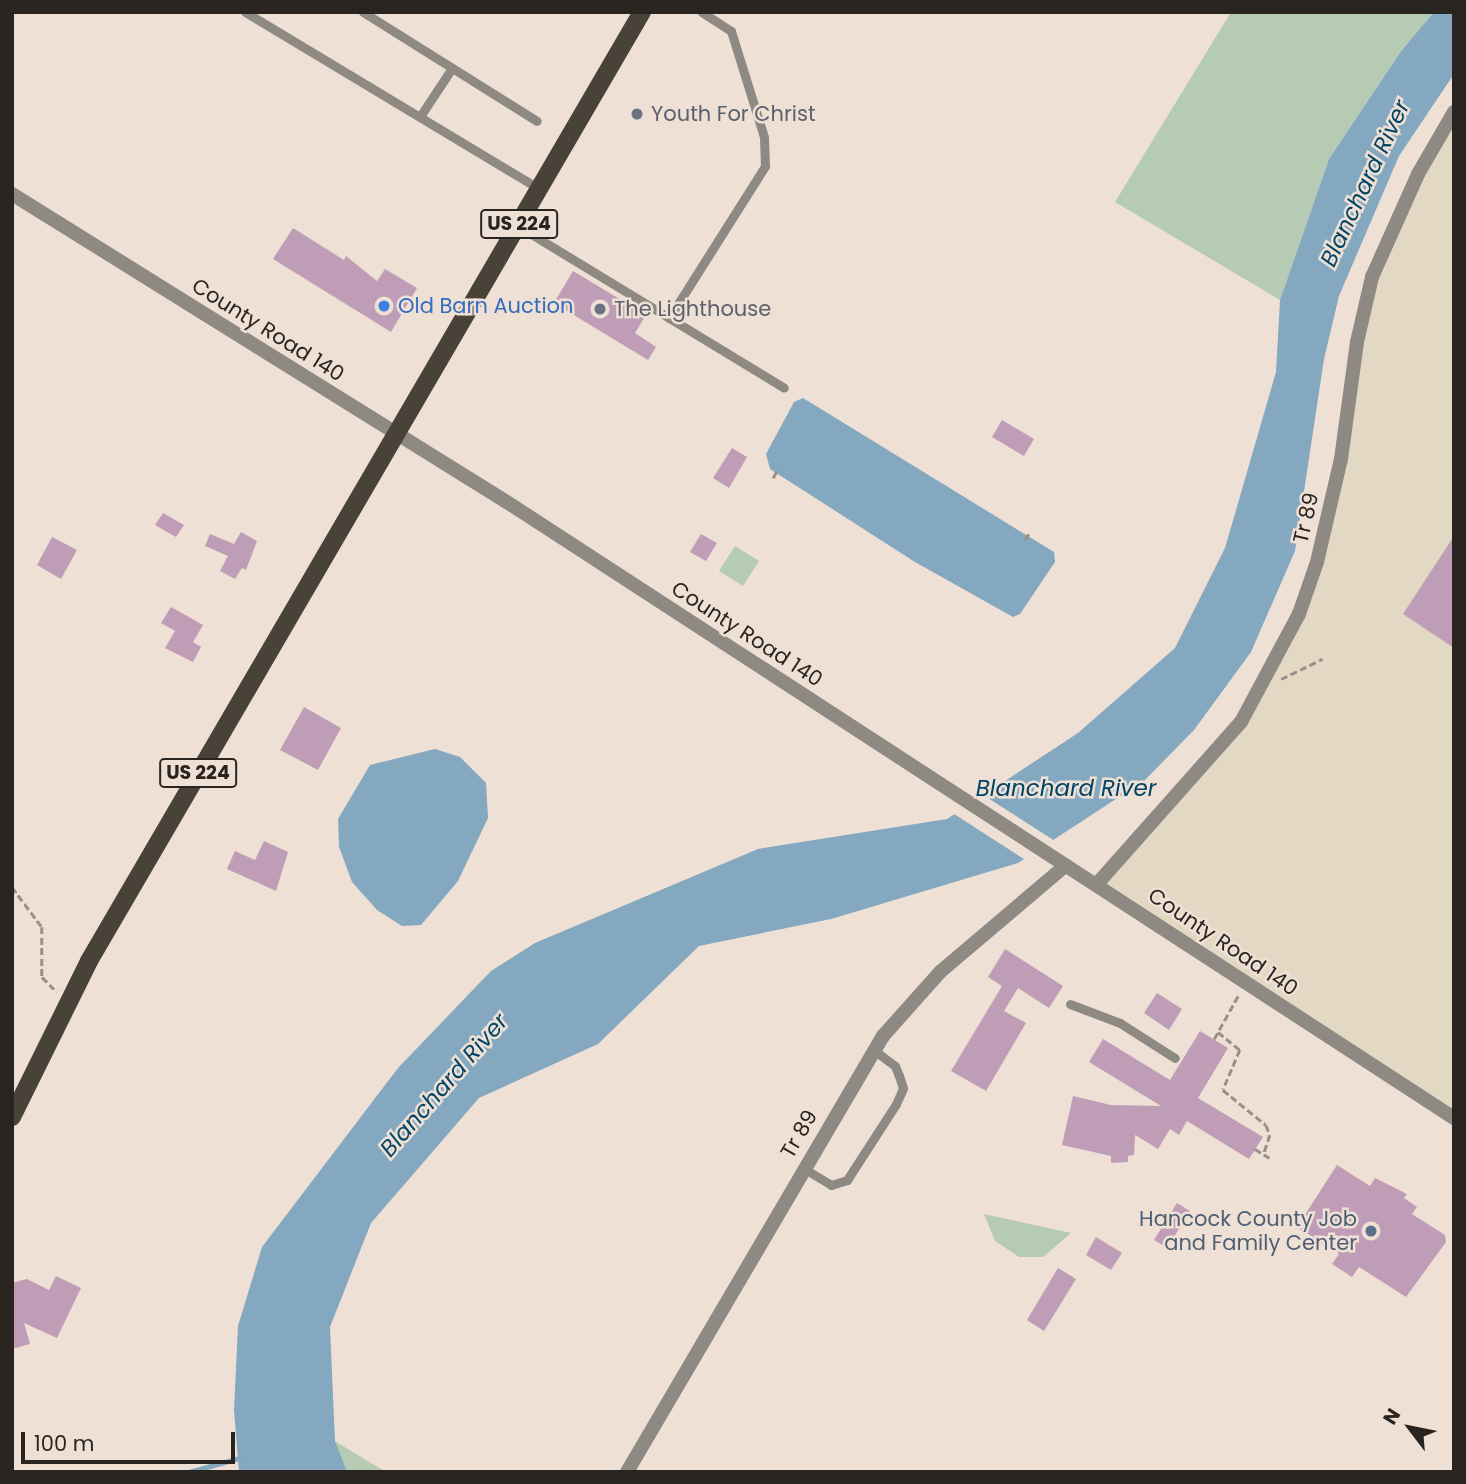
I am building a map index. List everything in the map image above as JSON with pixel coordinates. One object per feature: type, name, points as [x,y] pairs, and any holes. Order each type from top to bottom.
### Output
[{"type":"main road","name":"US 224","points":[[12,1117],[68,1000],[642,12]]},
{"type":"street","name":"Tr 89","points":[[1097,884],[1241,722],[1262,689],[1299,614],[1317,562],[1341,459],[1357,342],[1372,277],[1418,174],[1454,112]]},
{"type":"street","name":"County Road 140","points":[[12,194],[397,435],[1097,884],[1454,1118]]},
{"type":"street","name":"Tr 89","points":[[627,1472],[874,1051],[903,1011],[940,972],[1066,865]]},
{"type":"lane","points":[[245,12],[540,188]]},
{"type":"lane","points":[[363,12],[537,121]]},
{"type":"lane","points":[[669,318],[765,166],[764,137],[731,31],[702,12]]},
{"type":"lane","points":[[421,116],[452,68]]},
{"type":"lane","points":[[518,226],[784,388]]},
{"type":"lane","points":[[1070,1004],[1120,1023],[1175,1058]]},
{"type":"lane","points":[[803,1168],[831,1185],[847,1180],[896,1104],[902,1088],[900,1076],[895,1066],[874,1051]]},
{"type":"path","points":[[773,478],[778,468]]},
{"type":"path","points":[[1025,540],[1030,531]]},
{"type":"path","points":[[1262,689],[1322,659]]},
{"type":"path","points":[[12,887],[42,927],[42,977],[68,1000]]},
{"type":"path","points":[[1214,1040],[1246,982]]},
{"type":"path","points":[[1218,1032],[1240,1050],[1223,1090],[1266,1125],[1270,1135],[1264,1154]]},
{"type":"path","points":[[1255,1149],[1270,1158]]},
{"type":"shaded area","points":[[1454,113],[1454,1114],[1097,884],[1241,722],[1317,562],[1372,277]]},
{"type":"green space","points":[[1231,12],[1434,12],[1402,50],[1329,159],[1280,300],[1115,202]]},
{"type":"green space","points":[[735,546],[759,561],[743,586],[719,571]]},
{"type":"green space","points":[[984,1214],[1071,1233],[1043,1257],[1019,1257],[995,1241]]},
{"type":"green space","points":[[285,1411],[386,1472],[298,1472]]},
{"type":"water","name":"Blanchard River","points":[[1434,12],[1454,12],[1454,74],[1399,156],[1339,296],[1324,359],[1295,551],[1251,652],[1194,730],[1145,780],[1018,863],[831,919],[699,946],[598,1044],[479,1098],[371,1223],[330,1327],[335,1441],[347,1472],[239,1472],[234,1410],[238,1326],[262,1247],[398,1068],[491,971],[535,943],[758,849],[947,819],[1078,733],[1175,648],[1225,548],[1276,372],[1280,300],[1329,159],[1402,50]]},
{"type":"water","points":[[803,398],[1054,552],[1055,562],[1020,614],[1013,617],[915,562],[770,469],[766,454],[794,402]]},
{"type":"water","points":[[435,749],[460,757],[486,783],[488,818],[458,881],[421,925],[402,926],[377,910],[352,882],[339,847],[338,819],[370,765]]},
{"type":"pier","points":[[980,793],[1058,843],[1027,861],[951,812]]},
{"type":"building","points":[[293,228],[344,260],[346,256],[377,281],[385,269],[417,288],[391,332],[273,259]]},
{"type":"building","name":"The Lighthouse","points":[[573,271],[646,315],[635,333],[656,347],[648,360],[554,303]]},
{"type":"building","points":[[1002,420],[1034,439],[1024,456],[992,437]]},
{"type":"building","points":[[732,448],[747,457],[729,488],[713,478]]},
{"type":"building","points":[[163,513],[184,525],[176,537],[155,525]]},
{"type":"building","points":[[241,532],[257,541],[246,570],[242,568],[235,579],[220,571],[228,556],[205,546],[210,534],[234,544]]},
{"type":"building","points":[[701,534],[717,543],[706,561],[690,552]]},
{"type":"building","points":[[1454,536],[1454,648],[1403,614]]},
{"type":"building","points":[[52,537],[77,550],[61,579],[37,565]]},
{"type":"building","points":[[171,607],[203,625],[193,642],[201,647],[193,662],[165,648],[175,631],[161,623]]},
{"type":"building","points":[[304,707],[341,728],[318,770],[280,750]]},
{"type":"building","points":[[264,841],[288,852],[276,891],[227,869],[235,851],[255,860]]},
{"type":"building","points":[[1005,949],[1063,986],[1049,1008],[1018,988],[1004,1011],[1026,1023],[986,1091],[951,1071],[1002,986],[988,977]]},
{"type":"building","points":[[1157,993],[1182,1009],[1169,1030],[1144,1013]]},
{"type":"building","points":[[1200,1031],[1228,1048],[1198,1098],[1263,1137],[1249,1159],[1187,1121],[1179,1135],[1170,1129],[1158,1149],[1135,1135],[1134,1155],[1128,1156],[1128,1162],[1111,1163],[1111,1156],[1062,1145],[1073,1096],[1111,1105],[1161,1106],[1089,1062],[1103,1039],[1170,1080]]},
{"type":"building","name":"Hancock County Job and Family Center","points":[[1337,1165],[1370,1186],[1375,1178],[1407,1194],[1404,1198],[1417,1207],[1412,1214],[1445,1235],[1446,1242],[1406,1297],[1359,1267],[1352,1277],[1332,1264],[1339,1254],[1297,1227]]},
{"type":"building","points":[[1177,1203],[1190,1211],[1167,1248],[1154,1240]]},
{"type":"building","points":[[1096,1237],[1122,1253],[1111,1270],[1086,1255]]},
{"type":"building","points":[[1058,1268],[1076,1279],[1044,1331],[1027,1320]]},
{"type":"building","points":[[56,1276],[81,1288],[57,1338],[24,1323],[30,1344],[12,1349],[12,1283],[27,1279],[49,1290]]},
{"type":"waterway","points":[[189,1472],[239,1458]]},
{"type":"place","name":"Youth For Christ","points":[[637,114]]},
{"type":"place","name":"Old Barn Auction","points":[[384,306]]},
{"type":"place","name":"The Lighthouse","points":[[600,309]]},
{"type":"place","name":"Hancock County Job and Family Center","points":[[1371,1231]]}]
